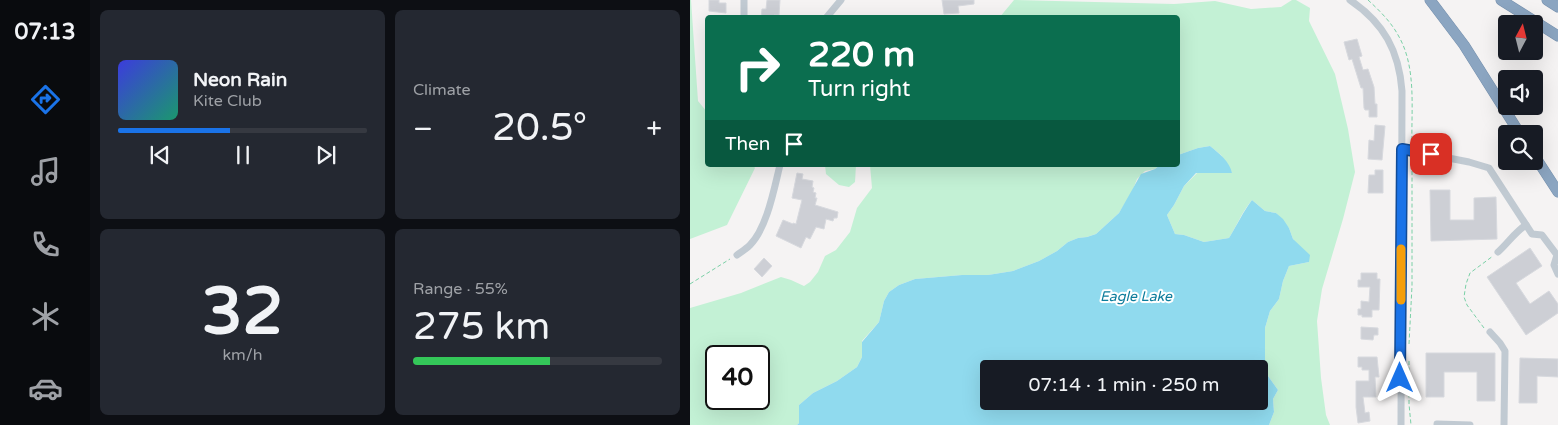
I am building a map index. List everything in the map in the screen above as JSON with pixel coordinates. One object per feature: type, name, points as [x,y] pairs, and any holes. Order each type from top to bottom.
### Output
[{"type":"highway","points":[[1430,0],[1467,50],[1514,125]]},
{"type":"highway","points":[[1501,0],[1558,36]]},
{"type":"highway","points":[[1547,0],[1558,7]]},
{"type":"highway","points":[[1543,169],[1558,192]]},
{"type":"street","points":[[744,0],[744,15]]},
{"type":"street","points":[[828,15],[841,0]]},
{"type":"street","points":[[1350,0],[1374,19],[1382,29],[1394,50],[1401,77],[1401,425]]},
{"type":"street","points":[[1402,149],[1469,162],[1489,168],[1532,234],[1542,234],[1557,255],[1554,265],[1558,274]]},
{"type":"street","points":[[737,255],[750,245],[757,235],[771,203],[780,167]]},
{"type":"street","points":[[1498,252],[1512,239],[1517,231],[1526,225]]},
{"type":"street","points":[[1490,332],[1505,351],[1504,425]]},
{"type":"street","points":[[1438,424],[1470,425]]},
{"type":"path","points":[[1490,332],[1467,305],[1464,297],[1470,273],[1498,252]]},
{"type":"path","points":[[690,284],[737,255]]},
{"type":"green space","points":[[691,0],[698,101],[705,110],[705,167],[755,168],[727,225],[690,239]]},
{"type":"green space","points":[[1014,0],[1174,4],[1215,1],[1251,9],[1281,7],[1292,0],[1296,0],[1310,8],[1309,21],[1335,74],[1348,129],[1355,172],[1322,289],[1317,321],[1321,378],[1326,415],[1330,425],[1269,425],[1274,412],[1273,399],[1278,390],[1268,376],[1268,360],[1265,360],[1265,328],[1270,311],[1279,299],[1289,266],[1309,262],[1293,239],[1289,228],[1276,213],[1265,211],[1252,200],[1229,238],[1204,242],[1175,234],[1167,215],[1184,186],[1197,173],[1232,173],[1221,155],[1210,146],[1180,154],[1180,15],[1002,15]]},
{"type":"green space","points":[[825,167],[856,167],[855,182],[849,187],[839,185],[826,174]]},
{"type":"green space","points":[[870,167],[1158,167],[1145,171],[1137,179],[1132,192],[1119,213],[1096,234],[1068,242],[1039,261],[1013,271],[988,275],[915,279],[899,285],[889,292],[884,301],[879,322],[862,341],[862,357],[857,367],[837,381],[813,393],[799,405],[799,423],[797,425],[690,425],[690,308],[741,293],[781,277],[804,286],[818,272],[825,256],[836,250],[850,232],[857,208],[872,188]]},
{"type":"water","name":"Eagle Lake","points":[[1210,146],[1227,161],[1232,173],[1196,173],[1184,186],[1167,215],[1175,234],[1204,242],[1229,238],[1252,200],[1265,211],[1276,213],[1283,219],[1293,239],[1310,255],[1309,262],[1289,266],[1279,299],[1270,311],[1265,328],[1265,360],[980,360],[980,410],[1268,410],[1268,376],[1278,390],[1273,399],[1274,412],[1269,425],[797,425],[799,423],[799,405],[813,393],[837,381],[857,367],[862,357],[862,342],[879,322],[884,301],[889,292],[899,285],[915,279],[988,275],[1013,271],[1039,261],[1068,242],[1096,234],[1119,213],[1141,174],[1158,167],[1180,167],[1180,154]]},
{"type":"building","points":[[709,0],[719,0],[719,3],[726,3],[726,13],[709,11]]},
{"type":"building","points":[[767,0],[780,0],[779,15],[761,15],[762,9],[766,9]]},
{"type":"building","points":[[942,0],[974,0],[974,4],[958,6],[959,13],[944,14]]},
{"type":"building","points":[[1357,39],[1362,56],[1359,57],[1363,70],[1368,69],[1374,87],[1377,117],[1369,117],[1369,110],[1364,108],[1363,88],[1361,88],[1352,59],[1349,60],[1344,42]]},
{"type":"building","points":[[1375,125],[1385,126],[1382,160],[1368,159],[1369,140],[1374,141]]},
{"type":"building","points":[[1375,170],[1383,170],[1383,193],[1368,193],[1369,175],[1375,175]]},
{"type":"building","points":[[797,173],[803,174],[802,179],[813,181],[813,192],[816,193],[815,198],[817,198],[815,205],[838,212],[837,218],[834,218],[833,221],[826,219],[824,229],[816,227],[810,239],[806,237],[801,248],[776,236],[783,220],[796,224],[802,200],[792,198]]},
{"type":"building","points":[[1430,190],[1450,190],[1450,220],[1474,220],[1474,198],[1496,197],[1497,239],[1431,241]]},
{"type":"building","points":[[1530,248],[1542,266],[1516,283],[1530,304],[1549,291],[1558,304],[1558,313],[1526,335],[1487,277]]},
{"type":"building","points":[[764,258],[772,266],[762,277],[754,269]]},
{"type":"building","points":[[1361,273],[1377,273],[1377,279],[1380,279],[1379,310],[1372,310],[1372,317],[1358,315],[1358,309],[1361,309],[1361,301],[1369,302],[1370,287],[1358,287]]},
{"type":"building","points":[[1361,327],[1378,328],[1378,335],[1374,335],[1373,340],[1361,339]]},
{"type":"building","points":[[1426,353],[1495,353],[1495,401],[1477,401],[1477,372],[1444,372],[1444,397],[1426,397]]},
{"type":"building","points":[[1358,357],[1377,357],[1379,377],[1375,377],[1376,397],[1363,397],[1365,413],[1369,412],[1370,421],[1358,423],[1356,381],[1369,381],[1369,370],[1362,370],[1362,367],[1358,367]]},
{"type":"building","points":[[1520,358],[1558,359],[1558,377],[1537,376],[1537,403],[1519,403]]},
{"type":"slow traffic","points":[[1401,249],[1401,300]]},
{"type":"route","points":[[1400,378],[1402,149],[1431,154]]}]
